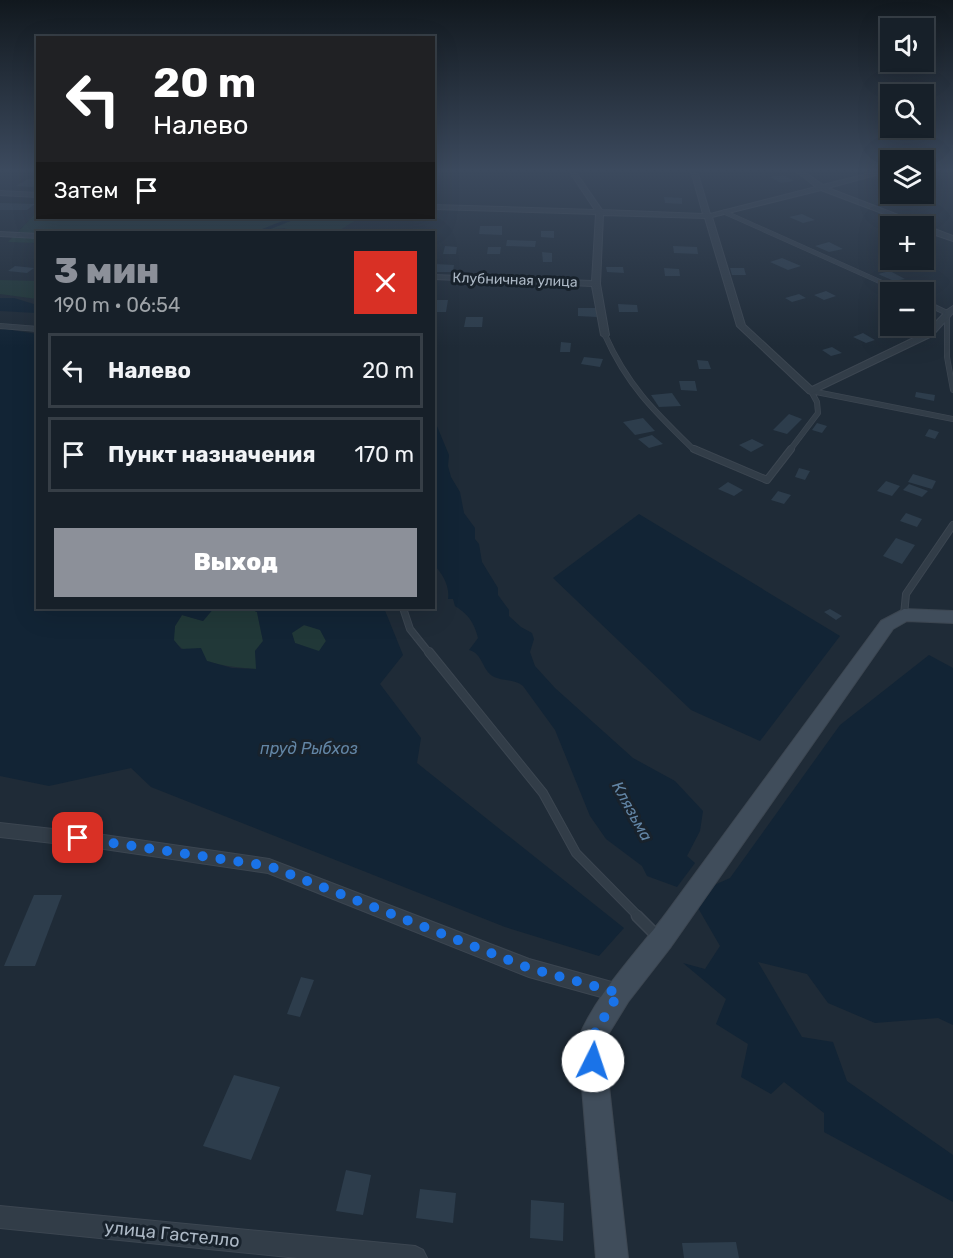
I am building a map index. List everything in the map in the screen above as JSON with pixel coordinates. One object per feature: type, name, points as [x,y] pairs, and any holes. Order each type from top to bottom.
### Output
[{"type":"street","points":[[599,230],[596,284],[606,335]]},
{"type":"street","points":[[713,230],[741,326],[811,391],[929,334],[939,328],[950,311]]},
{"type":"street","points":[[934,231],[953,239]]},
{"type":"street","points":[[0,234],[36,236]]},
{"type":"street","name":"Клубничная улица","points":[[435,277],[596,284]]},
{"type":"street","points":[[612,1258],[591,1039],[619,993],[661,940],[895,620],[953,617]]},
{"type":"street","points":[[0,830],[97,841],[269,866],[529,968],[619,993]]},
{"type":"street","name":"улица Гастелло","points":[[0,1217],[415,1258]]},
{"type":"lane","points":[[762,230],[880,282]]},
{"type":"lane","points":[[934,305],[950,311],[947,357],[953,390]]},
{"type":"lane","points":[[0,326],[36,330]]},
{"type":"lane","points":[[606,335],[615,358],[645,402],[692,448],[767,480],[818,413],[817,402],[811,391]]},
{"type":"lane","points":[[811,391],[953,419]]},
{"type":"lane","points":[[895,620],[906,594],[953,525]]},
{"type":"lane","points":[[403,609],[410,629],[543,793],[576,853],[661,940]]},
{"type":"green space","points":[[20,230],[263,230],[36,231],[36,243],[8,242]]},
{"type":"green space","points":[[287,230],[341,230],[339,231]]},
{"type":"green space","points":[[0,280],[36,281],[36,299],[0,294]]},
{"type":"green space","points":[[213,609],[250,609],[257,612],[263,641],[255,651],[257,669],[234,667],[201,659],[181,648],[173,640],[175,626],[182,615],[203,621]]},
{"type":"green space","points":[[304,625],[320,629],[326,641],[319,652],[295,643],[291,633]]},
{"type":"water","points":[[0,298],[14,298],[36,305],[36,313],[0,311]]},
{"type":"water","name":"пруд Рыбхоз","points":[[5,329],[36,334],[36,609],[213,609],[203,621],[182,615],[175,626],[174,640],[181,649],[201,648],[207,661],[232,668],[256,669],[255,651],[263,641],[257,612],[250,609],[384,609],[403,655],[380,684],[421,738],[417,763],[624,928],[599,956],[505,927],[151,787],[131,768],[49,786],[0,776],[0,330]],"holes":[[[304,625],[320,630],[326,641],[319,651],[295,643],[292,633]]]},
{"type":"water","name":"Клязьма","points":[[435,421],[449,455],[448,466],[451,477],[460,492],[464,513],[475,528],[475,539],[479,544],[482,562],[498,588],[498,595],[509,610],[509,616],[532,633],[534,639],[530,652],[535,666],[555,688],[633,758],[675,781],[703,811],[700,831],[687,856],[695,863],[677,887],[647,876],[642,866],[606,839],[590,816],[555,730],[523,686],[491,675],[477,654],[469,650],[478,638],[475,627],[467,615],[455,606],[453,599],[448,599],[448,590],[435,566]]},
{"type":"water","points":[[639,514],[840,636],[760,741],[691,710],[553,578]]},
{"type":"water","points":[[929,655],[953,668],[953,1025],[938,1018],[875,1023],[828,1003],[807,974],[758,962],[802,1037],[833,1042],[847,1081],[953,1155],[953,1202],[824,1132],[824,1113],[784,1082],[771,1094],[741,1077],[748,1044],[716,1024],[726,999],[683,963],[705,969],[720,946],[694,901],[703,890],[730,878],[840,725]]},
{"type":"building","points":[[480,230],[502,230],[502,235],[479,234]]},
{"type":"building","points":[[541,231],[554,231],[554,238],[541,237]]},
{"type":"building","points":[[507,240],[536,241],[535,247],[506,246]]},
{"type":"building","points":[[829,242],[843,249],[829,252],[815,246]]},
{"type":"building","points":[[445,246],[457,247],[456,254],[443,254]]},
{"type":"building","points":[[673,246],[697,247],[698,254],[674,253]]},
{"type":"building","points":[[488,247],[501,247],[500,254],[487,254]]},
{"type":"building","points":[[542,252],[552,253],[552,262],[543,262]]},
{"type":"building","points":[[782,258],[801,266],[788,270],[770,262]]},
{"type":"building","points":[[436,264],[454,265],[453,272],[435,272]]},
{"type":"building","points":[[15,266],[34,268],[27,273],[8,271]]},
{"type":"building","points":[[606,267],[623,267],[624,273],[607,272]]},
{"type":"building","points":[[664,268],[679,269],[680,276],[665,276]]},
{"type":"building","points":[[730,268],[744,268],[746,275],[732,275]]},
{"type":"building","points":[[890,271],[905,279],[894,281],[878,274]]},
{"type":"building","points":[[826,291],[836,296],[824,300],[814,295]]},
{"type":"building","points":[[799,294],[806,298],[792,302],[785,298]]},
{"type":"building","points":[[435,300],[448,300],[446,312],[435,312]]},
{"type":"building","points":[[618,304],[637,305],[638,312],[619,312]]},
{"type":"building","points":[[578,308],[596,308],[597,317],[578,316]]},
{"type":"building","points":[[466,317],[483,317],[482,327],[464,327]]},
{"type":"building","points":[[863,333],[875,340],[866,343],[853,337]]},
{"type":"building","points":[[561,342],[571,343],[570,352],[560,352]]},
{"type":"building","points":[[832,347],[842,353],[831,356],[822,350]]},
{"type":"building","points":[[584,357],[603,359],[600,367],[581,364]]},
{"type":"building","points":[[697,360],[708,361],[711,369],[699,369]]},
{"type":"building","points":[[679,381],[695,381],[697,391],[681,390]]},
{"type":"building","points":[[916,392],[935,395],[934,401],[915,397]]},
{"type":"building","points":[[672,393],[681,406],[659,407],[651,395]]},
{"type":"building","points":[[789,414],[802,419],[787,434],[773,430]]},
{"type":"building","points":[[643,418],[655,431],[635,435],[623,422]]},
{"type":"building","points":[[817,423],[827,426],[822,433],[812,430]]},
{"type":"building","points":[[929,429],[939,432],[935,439],[925,436]]},
{"type":"building","points":[[652,435],[663,444],[649,448],[638,439]]},
{"type":"building","points":[[752,439],[764,445],[751,452],[739,445]]},
{"type":"building","points":[[799,468],[810,471],[805,480],[795,477]]},
{"type":"building","points":[[913,474],[936,481],[932,489],[908,482]]},
{"type":"building","points":[[886,481],[900,486],[892,496],[877,491]]},
{"type":"building","points":[[728,482],[743,490],[734,496],[718,489]]},
{"type":"building","points":[[909,484],[928,491],[922,497],[903,490]]},
{"type":"building","points":[[778,491],[791,495],[784,504],[771,500]]},
{"type":"building","points":[[906,513],[922,519],[917,527],[900,521]]},
{"type":"building","points":[[896,538],[915,545],[902,564],[883,556]]},
{"type":"building","points":[[830,609],[842,616],[836,620],[824,612]]},
{"type":"building","points":[[34,895],[62,895],[35,966],[4,966]]},
{"type":"building","points":[[301,977],[314,980],[300,1017],[287,1014]]},
{"type":"building","points":[[234,1075],[280,1087],[251,1160],[203,1146]]},
{"type":"building","points":[[346,1170],[371,1175],[363,1215],[336,1211]]},
{"type":"building","points":[[420,1189],[456,1193],[453,1223],[416,1218]]},
{"type":"building","points":[[531,1200],[564,1203],[563,1241],[530,1238]]},
{"type":"building","points":[[736,1242],[739,1258],[684,1258],[682,1243]]},
{"type":"route","points":[[78,838],[269,866],[529,968],[619,993],[591,1039],[593,1061]]}]
